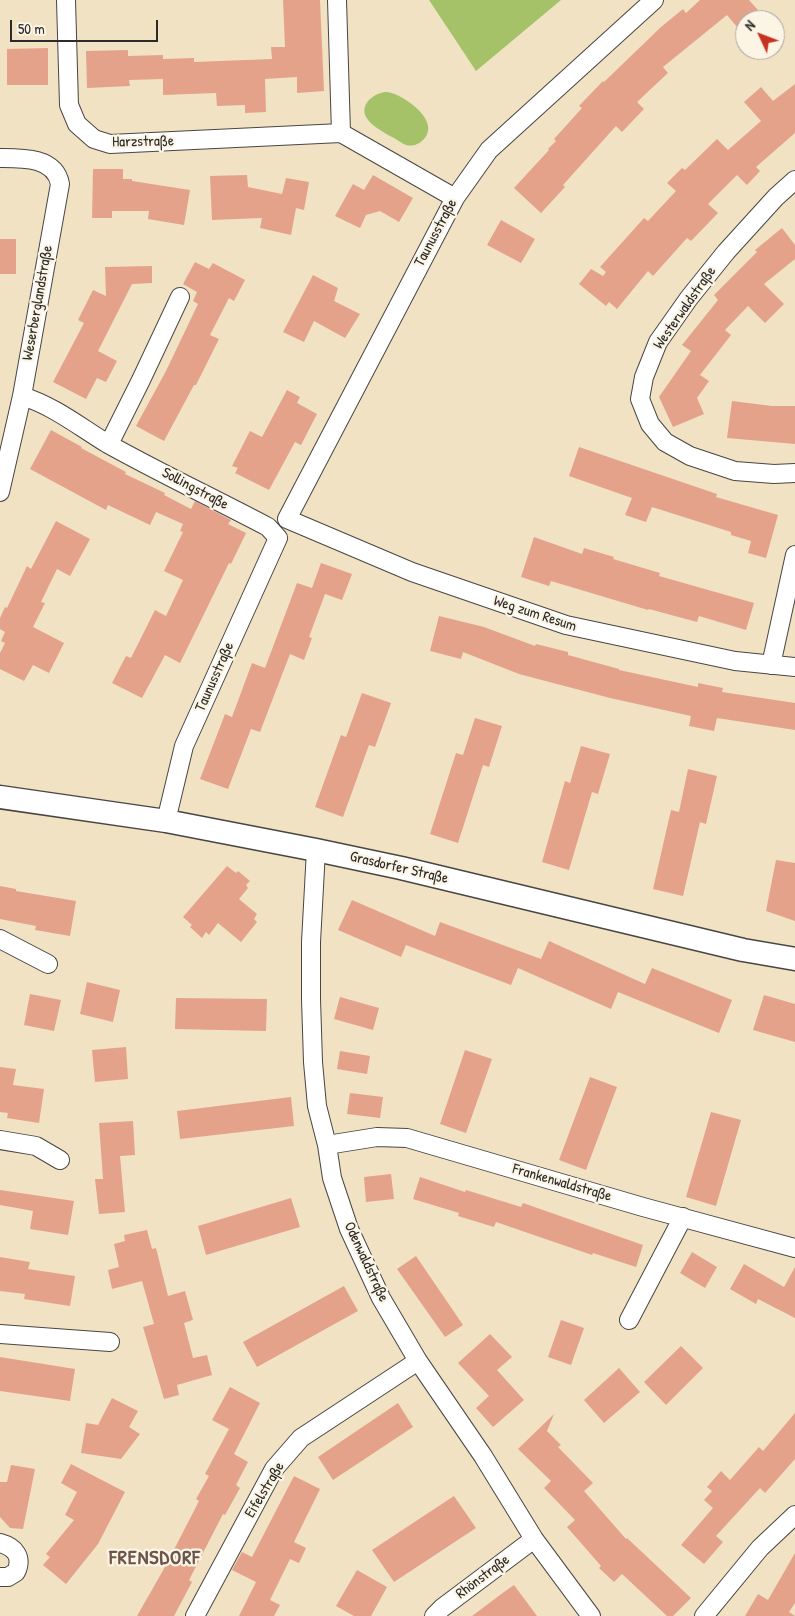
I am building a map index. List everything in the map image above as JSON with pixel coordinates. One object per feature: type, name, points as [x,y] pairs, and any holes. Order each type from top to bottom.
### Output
[{"type":"street","name":"Harzstraße","points":[[66,0],[69,105],[77,124],[94,138],[110,144],[341,133]]},
{"type":"street","points":[[337,0],[341,133],[455,198]]},
{"type":"street","name":"Taunusstraße","points":[[287,519],[455,198],[489,150],[654,0]]},
{"type":"street","name":"Weserberglandstraße","points":[[0,158],[26,158],[41,162],[54,171],[59,177],[60,184],[22,396],[0,492]]},
{"type":"street","name":"Westerwaldstraße","points":[[795,180],[776,197],[726,252],[689,298],[658,342],[644,377],[640,399],[650,424],[665,442],[690,456],[736,471],[774,474],[795,472]]},
{"type":"street","points":[[109,444],[180,298]]},
{"type":"street","name":"Sollingstraße","points":[[22,396],[58,412],[109,444],[268,527],[278,538]]},
{"type":"street","name":"Weg zum Resum","points":[[287,519],[412,572],[566,625],[735,661],[795,666]]},
{"type":"street","name":"Taunusstraße","points":[[166,821],[184,746],[278,538]]},
{"type":"street","points":[[771,665],[795,555]]},
{"type":"street","name":"Grasdorfer Straße","points":[[0,797],[166,821],[316,850],[402,868],[743,950],[795,959]]},
{"type":"street","name":"Odenwaldstraße","points":[[316,850],[310,999],[313,1062],[317,1106],[327,1145],[332,1178],[349,1229],[382,1298],[418,1361],[482,1456],[534,1539],[591,1616]]},
{"type":"street","points":[[0,939],[48,964]]},
{"type":"street","name":"Frankenwaldstraße","points":[[327,1145],[377,1137],[407,1138],[795,1248]]},
{"type":"street","points":[[0,1140],[36,1146],[60,1160]]},
{"type":"street","points":[[629,1320],[683,1217]]},
{"type":"street","points":[[0,1334],[110,1342]]},
{"type":"street","name":"Eifelstraße","points":[[196,1616],[274,1468],[302,1438],[418,1361]]},
{"type":"street","points":[[704,1616],[760,1548],[795,1515]]},
{"type":"street","name":"Rhönstraße","points":[[434,1616],[534,1539]]},
{"type":"street","points":[[0,1543],[12,1548],[18,1555],[19,1561],[16,1572],[8,1577],[0,1577]]},
{"type":"green space","points":[[429,0],[561,0],[476,71]]},
{"type":"green space","points":[[385,92],[397,95],[411,103],[423,115],[428,130],[422,141],[410,146],[406,145],[381,131],[367,118],[365,107],[368,101],[376,95]]},
{"type":"building","points":[[283,0],[320,0],[324,91],[297,93],[297,77],[265,79],[266,112],[245,113],[245,105],[217,106],[216,93],[163,95],[163,79],[129,80],[130,86],[87,88],[86,51],[128,50],[128,56],[163,55],[163,59],[194,58],[194,62],[272,59],[271,47],[285,47]]},
{"type":"building","points":[[700,0],[749,0],[758,10],[735,10],[735,24],[727,15],[663,67],[668,73],[637,102],[644,109],[622,132],[616,126],[563,185],[565,187],[541,213],[514,188],[549,150],[556,141],[554,139],[582,108],[579,106],[603,81],[661,27],[683,9],[686,13]]},
{"type":"building","points":[[48,48],[48,85],[7,85],[7,49]]},
{"type":"building","points":[[795,84],[795,133],[756,167],[760,171],[747,185],[737,175],[708,204],[718,213],[691,241],[687,238],[653,276],[648,271],[617,309],[609,302],[606,306],[579,284],[591,269],[603,276],[606,272],[600,267],[644,218],[648,221],[676,191],[667,183],[682,168],[685,170],[717,139],[728,150],[761,121],[744,102],[761,87],[773,101]]},
{"type":"building","points":[[93,169],[123,169],[123,179],[190,190],[184,225],[148,219],[149,211],[112,211],[112,218],[92,218]]},
{"type":"building","points":[[247,175],[248,187],[282,194],[286,178],[309,182],[304,210],[296,208],[291,235],[260,228],[262,218],[212,220],[210,176]]},
{"type":"building","points":[[373,175],[413,198],[399,222],[380,211],[366,215],[360,228],[335,216],[353,184],[364,190]]},
{"type":"building","points":[[501,220],[535,239],[521,263],[487,245]]},
{"type":"building","points":[[782,228],[795,245],[795,259],[764,284],[784,304],[765,323],[748,306],[725,330],[731,335],[700,375],[709,381],[697,398],[704,414],[673,427],[659,397],[691,351],[682,345],[718,300],[714,295],[757,252],[755,250]]},
{"type":"building","points":[[0,239],[16,239],[16,274],[0,274]]},
{"type":"building","points":[[195,262],[209,269],[213,263],[245,280],[234,301],[229,298],[210,335],[219,339],[196,385],[194,385],[164,441],[136,426],[166,371],[198,304],[193,301],[197,292],[183,284]]},
{"type":"building","points":[[152,266],[152,283],[132,284],[98,351],[117,361],[106,382],[97,378],[86,399],[53,382],[84,323],[78,320],[93,290],[106,296],[105,267]]},
{"type":"building","points":[[313,275],[338,288],[334,301],[360,314],[345,338],[314,321],[304,342],[283,332]]},
{"type":"building","points":[[287,390],[300,397],[297,403],[317,414],[301,445],[295,442],[269,490],[235,473],[238,468],[232,466],[250,431],[262,437]]},
{"type":"building","points":[[732,401],[772,406],[795,406],[795,444],[727,438]]},
{"type":"building","points":[[51,430],[126,472],[125,474],[165,493],[164,495],[191,509],[195,501],[231,520],[228,524],[246,533],[231,564],[229,563],[180,663],[165,655],[142,698],[112,683],[126,656],[131,658],[155,610],[166,616],[183,580],[164,571],[183,532],[180,531],[183,524],[156,512],[150,525],[108,505],[106,510],[30,469]]},
{"type":"building","points":[[579,447],[717,494],[716,497],[778,515],[766,558],[748,553],[751,541],[731,535],[731,532],[652,507],[646,522],[625,515],[632,498],[569,476]]},
{"type":"building","points":[[56,521],[90,539],[70,576],[57,569],[41,602],[45,603],[33,627],[64,643],[49,673],[33,665],[24,681],[0,669],[0,653],[5,643],[1,641],[5,632],[0,629],[0,618],[5,607],[7,608],[27,566],[31,569]]},
{"type":"building","points":[[534,537],[582,554],[584,548],[614,557],[613,559],[660,573],[659,576],[754,603],[746,630],[699,616],[697,622],[648,610],[551,581],[549,586],[521,577]]},
{"type":"building","points":[[321,563],[352,574],[342,600],[325,594],[309,637],[312,638],[304,660],[290,654],[260,732],[251,729],[228,789],[200,779],[225,714],[232,717],[252,663],[265,668],[297,583],[312,588]]},
{"type":"building","points":[[439,616],[484,627],[535,646],[536,644],[568,652],[568,655],[619,670],[698,687],[698,683],[723,688],[722,692],[795,703],[795,730],[717,718],[714,731],[689,726],[691,716],[610,698],[519,674],[463,652],[461,659],[430,651]]},
{"type":"building","points":[[362,693],[391,703],[375,747],[369,745],[343,817],[315,807],[341,735],[346,737]]},
{"type":"building","points":[[475,718],[502,726],[489,767],[483,765],[458,843],[430,834],[456,753],[463,755]]},
{"type":"building","points":[[581,746],[610,754],[598,794],[592,792],[569,870],[542,862],[565,781],[570,783]]},
{"type":"building","points":[[688,769],[717,776],[706,824],[700,822],[683,896],[653,889],[671,810],[679,812]]},
{"type":"building","points":[[776,860],[795,863],[795,921],[766,911]]},
{"type":"building","points":[[227,866],[236,873],[238,871],[250,881],[246,885],[248,888],[239,899],[257,914],[254,919],[257,922],[241,942],[218,923],[209,935],[206,932],[202,938],[190,927],[192,925],[183,917]]},
{"type":"building","points":[[0,886],[16,889],[16,891],[76,901],[70,936],[35,930],[36,926],[0,919]]},
{"type":"building","points":[[352,900],[435,936],[440,922],[541,959],[549,941],[645,984],[652,968],[732,1000],[719,1033],[618,992],[611,1009],[518,968],[511,985],[406,945],[401,957],[338,930]]},
{"type":"building","points":[[87,982],[120,990],[113,1022],[80,1014]]},
{"type":"building","points":[[30,994],[61,1000],[54,1031],[24,1025]]},
{"type":"building","points":[[764,995],[795,1004],[795,1042],[753,1030]]},
{"type":"building","points":[[340,997],[379,1008],[373,1030],[334,1019]]},
{"type":"building","points":[[176,998],[267,999],[266,1031],[175,1029]]},
{"type":"building","points":[[126,1047],[128,1079],[95,1082],[92,1050]]},
{"type":"building","points":[[465,1050],[492,1059],[466,1133],[440,1124]]},
{"type":"building","points":[[340,1051],[370,1056],[367,1074],[337,1069]]},
{"type":"building","points":[[0,1067],[16,1069],[13,1085],[44,1089],[39,1123],[7,1118],[8,1113],[0,1112]]},
{"type":"building","points":[[590,1077],[617,1087],[586,1170],[559,1160]]},
{"type":"building","points":[[350,1093],[383,1097],[380,1118],[347,1114]]},
{"type":"building","points":[[291,1097],[294,1126],[180,1139],[177,1111]]},
{"type":"building","points":[[711,1112],[741,1120],[716,1206],[686,1197]]},
{"type":"building","points":[[133,1121],[135,1155],[120,1156],[125,1212],[99,1214],[95,1179],[103,1179],[99,1123]]},
{"type":"building","points":[[391,1174],[394,1199],[366,1202],[364,1177]]},
{"type":"building","points":[[420,1177],[465,1192],[466,1190],[521,1207],[523,1203],[643,1245],[636,1267],[593,1253],[592,1255],[496,1222],[494,1227],[458,1216],[459,1213],[413,1199]]},
{"type":"building","points":[[0,1190],[74,1201],[68,1235],[30,1229],[33,1211],[0,1205]]},
{"type":"building","points":[[291,1198],[300,1227],[206,1255],[198,1226]]},
{"type":"building","points":[[147,1230],[152,1249],[156,1248],[168,1296],[185,1291],[193,1320],[184,1323],[193,1358],[207,1355],[212,1375],[177,1385],[179,1395],[164,1399],[143,1327],[154,1324],[142,1281],[112,1289],[108,1270],[119,1267],[114,1244],[125,1241],[124,1235]]},
{"type":"building","points":[[692,1252],[717,1267],[705,1288],[680,1273]]},
{"type":"building","points":[[416,1256],[463,1325],[445,1337],[397,1269]]},
{"type":"building","points":[[0,1257],[30,1262],[28,1269],[75,1276],[70,1306],[24,1299],[25,1294],[0,1291]]},
{"type":"building","points":[[744,1264],[784,1287],[795,1267],[795,1318],[758,1299],[756,1304],[730,1289]]},
{"type":"building","points":[[344,1286],[358,1311],[257,1367],[243,1342]]},
{"type":"building","points":[[561,1320],[584,1328],[571,1365],[548,1357]]},
{"type":"building","points":[[490,1334],[512,1357],[497,1370],[524,1400],[493,1427],[476,1408],[489,1396],[458,1363]]},
{"type":"building","points":[[681,1346],[703,1368],[666,1405],[644,1382]]},
{"type":"building","points":[[0,1357],[75,1369],[70,1401],[0,1391]]},
{"type":"building","points":[[619,1368],[640,1392],[604,1423],[584,1400]]},
{"type":"building","points":[[230,1387],[260,1403],[234,1454],[248,1462],[236,1485],[240,1488],[225,1515],[223,1514],[189,1580],[192,1582],[174,1616],[137,1616],[199,1501],[196,1499],[209,1476],[205,1474],[229,1429],[212,1420]]},
{"type":"building","points":[[112,1398],[138,1411],[129,1427],[140,1434],[121,1459],[81,1453],[86,1423],[98,1425]]},
{"type":"building","points":[[398,1403],[413,1427],[333,1480],[318,1457]]},
{"type":"building","points":[[795,1413],[795,1459],[765,1493],[760,1488],[716,1536],[723,1542],[704,1564],[681,1545],[713,1508],[704,1500],[712,1491],[707,1487],[721,1471],[730,1480],[759,1447],[763,1451]]},
{"type":"building","points":[[554,1414],[547,1431],[561,1445],[558,1447],[593,1483],[584,1491],[626,1539],[691,1598],[673,1616],[667,1616],[622,1574],[614,1582],[599,1568],[601,1566],[567,1527],[575,1520],[544,1488],[551,1481],[518,1449]]},
{"type":"building","points":[[71,1464],[125,1492],[98,1544],[66,1584],[43,1565],[50,1557],[46,1554],[74,1520],[65,1515],[77,1492],[61,1483]]},
{"type":"building","points":[[11,1465],[35,1469],[23,1529],[10,1528],[0,1517],[0,1482],[7,1482]]},
{"type":"building","points":[[294,1476],[320,1489],[294,1542],[306,1548],[299,1563],[290,1559],[270,1600],[280,1605],[274,1616],[239,1616],[256,1582],[232,1570],[242,1552],[252,1557]]},
{"type":"building","points":[[454,1496],[476,1528],[394,1582],[372,1550]]},
{"type":"building","points":[[795,1553],[795,1603],[789,1612],[795,1616],[745,1616],[758,1594],[768,1600]]},
{"type":"building","points":[[357,1570],[387,1587],[371,1616],[354,1616],[336,1606]]},
{"type":"building","points":[[514,1585],[537,1616],[472,1616],[504,1592]]},
{"type":"district","name":"FRENSDORF","points":[[155,1559]]}]
